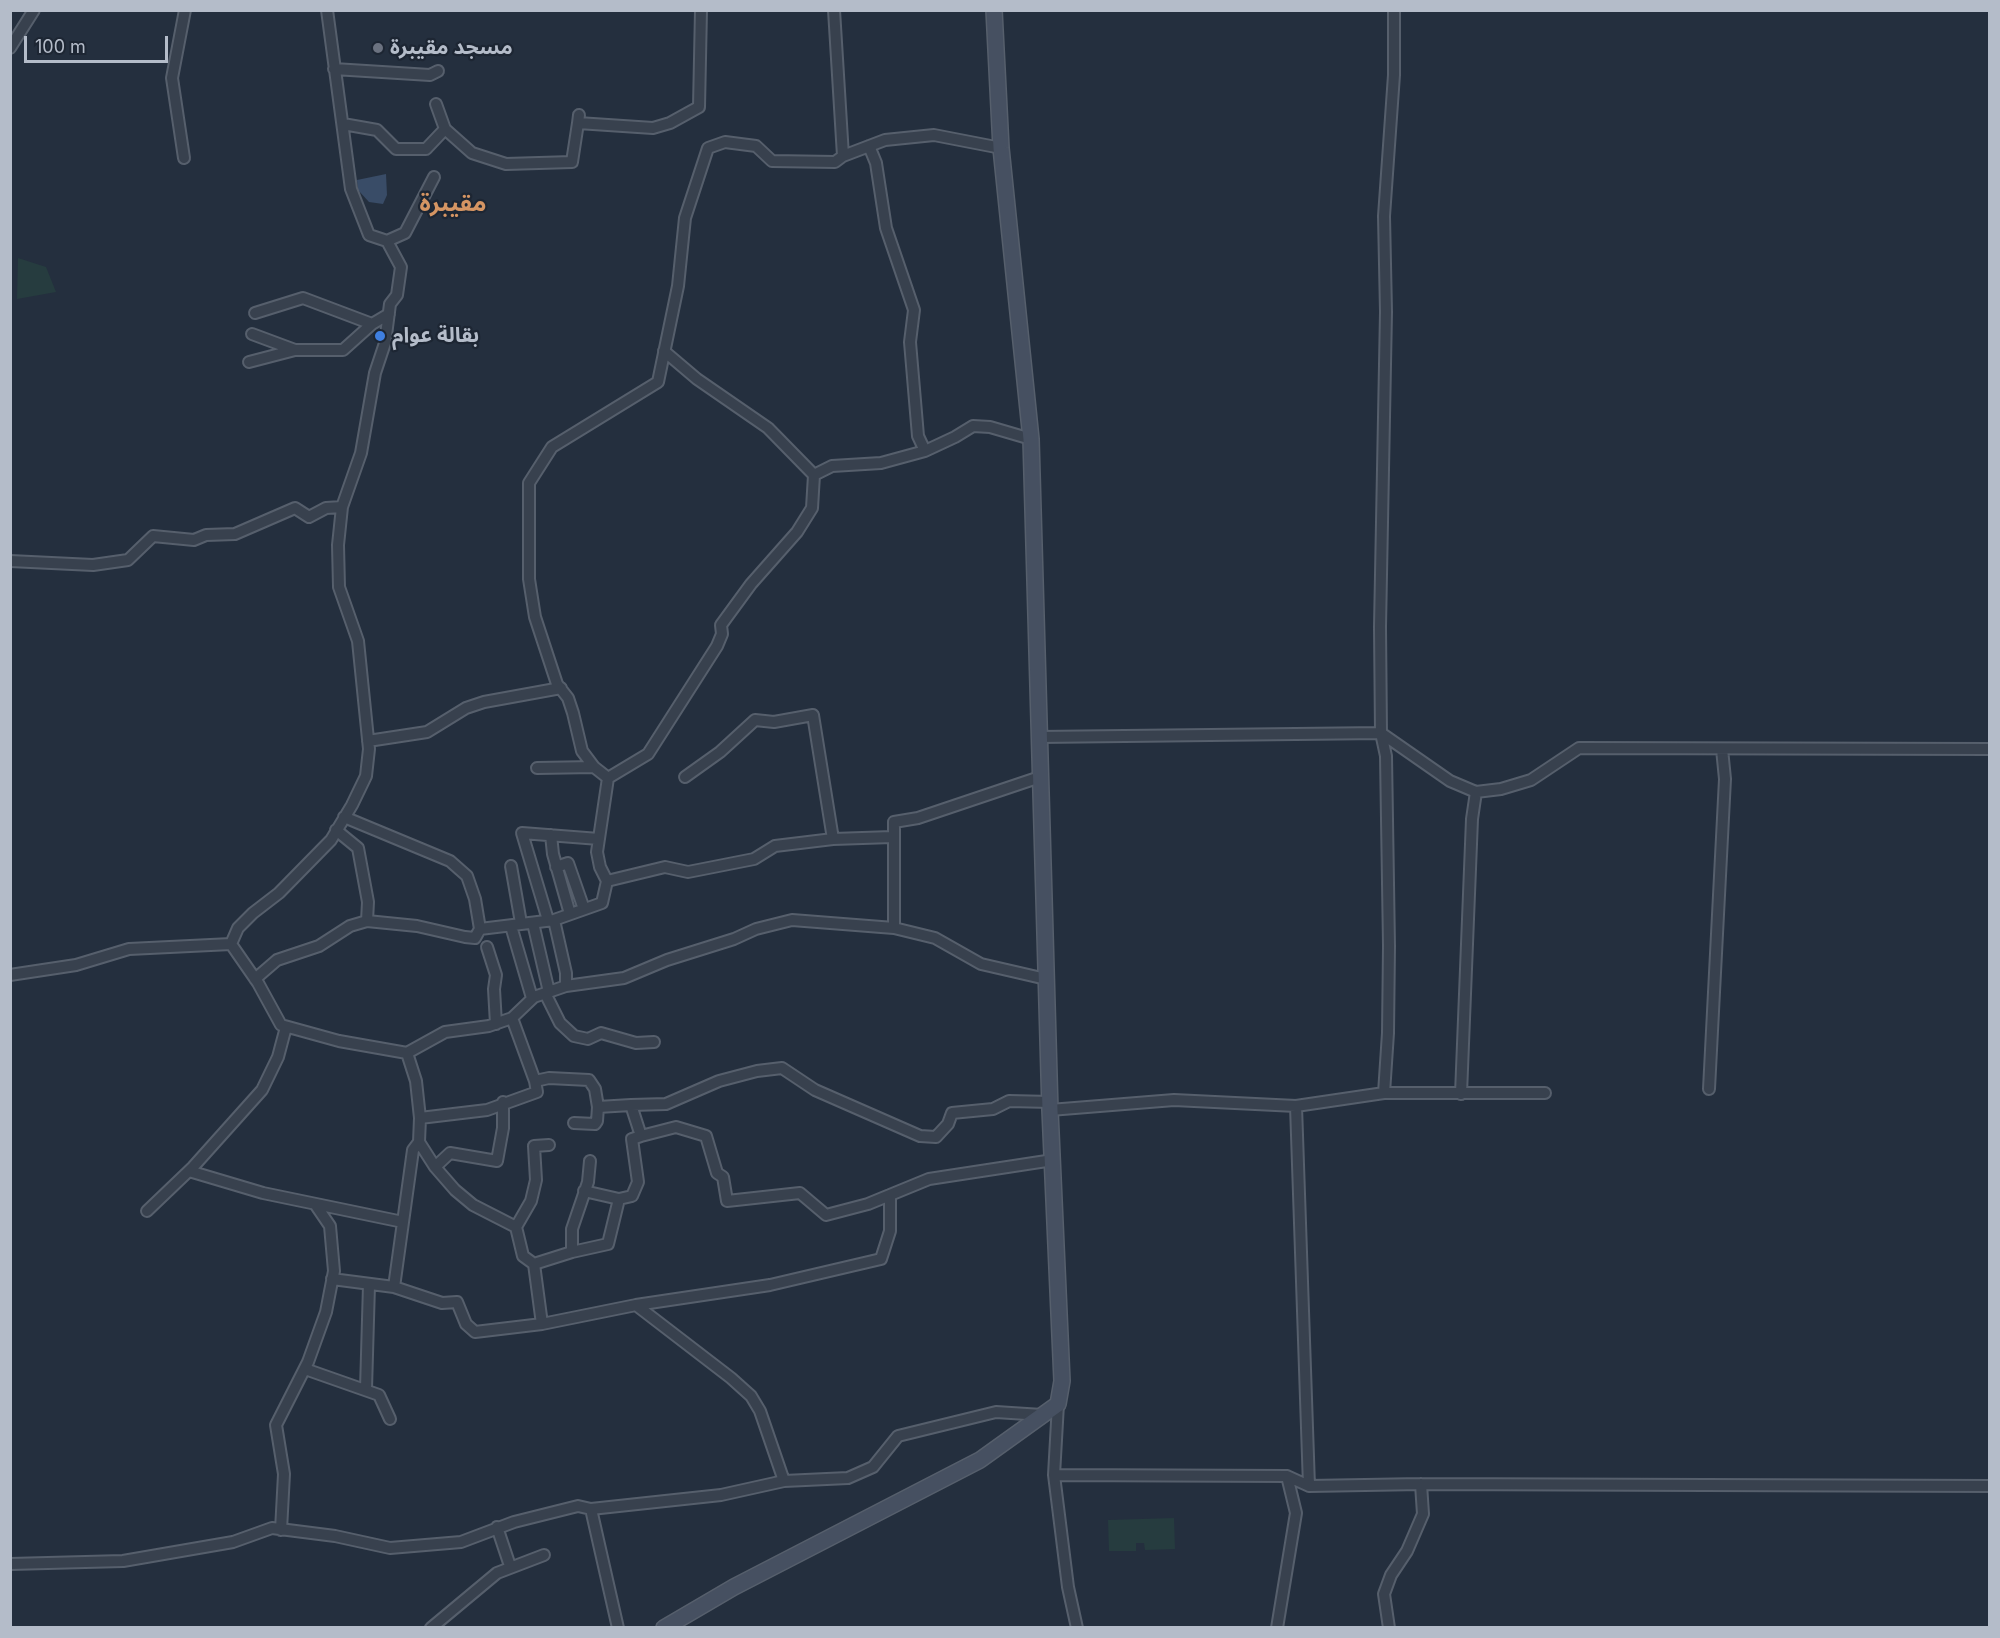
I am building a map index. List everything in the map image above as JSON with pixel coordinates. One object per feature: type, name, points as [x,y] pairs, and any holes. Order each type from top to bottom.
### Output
[{"type":"street","points":[[10,48],[34,10]]},
{"type":"street","points":[[184,10],[172,78],[184,158]]},
{"type":"street","points":[[327,10],[333,69],[351,189],[369,235],[387,241],[405,233],[434,177]]},
{"type":"street","points":[[436,104],[446,129],[472,153],[506,164],[570,163],[573,159],[578,119],[653,128],[670,123],[699,107],[701,10]]},
{"type":"street","points":[[834,10],[843,156]]},
{"type":"street","points":[[994,10],[1000,148],[1031,439],[1050,1106],[1062,1381],[1058,1404],[1054,1475],[1068,1587],[1077,1628]]},
{"type":"street","points":[[1384,1093],[1388,1033],[1389,946],[1386,756],[1381,733],[1386,312],[1384,216],[1394,75],[1394,10]]},
{"type":"street","points":[[333,69],[430,75],[438,71]]},
{"type":"street","points":[[343,124],[377,130],[396,149],[426,149],[446,129]]},
{"type":"street","points":[[608,778],[594,767],[582,751],[568,698],[561,688],[535,617],[529,579],[529,483],[552,447],[658,382],[678,286],[685,218],[708,148],[725,142],[756,146],[772,160],[835,162],[843,156],[885,140],[934,135],[1000,148]]},
{"type":"street","points":[[869,146],[876,163],[886,228],[915,310],[910,342],[918,436],[925,451]]},
{"type":"street","points":[[231,944],[238,928],[307,867],[336,830],[366,776],[368,741],[358,641],[339,587],[338,545],[342,507],[361,453],[390,304],[397,295],[401,267],[387,241]]},
{"type":"street","points":[[255,313],[303,298],[372,324]]},
{"type":"street","points":[[249,362],[295,350],[343,350],[372,324],[389,314]]},
{"type":"street","points":[[252,334],[295,350]]},
{"type":"street","points":[[608,778],[648,754],[717,646],[722,634],[721,625],[751,584],[797,532],[812,508],[814,475],[768,428],[697,379],[664,351]]},
{"type":"street","points":[[814,475],[832,466],[881,463],[925,451],[956,437],[973,426],[990,427],[1031,439]]},
{"type":"street","points":[[10,561],[93,565],[128,560],[153,536],[194,540],[206,535],[235,534],[295,508],[309,517],[326,508],[342,507]]},
{"type":"street","points":[[368,741],[427,732],[466,708],[484,702],[561,688]]},
{"type":"street","points":[[685,777],[720,752],[755,720],[774,722],[813,715],[833,839]]},
{"type":"street","points":[[1039,737],[1381,733],[1450,782],[1476,792],[1501,789],[1531,780],[1579,748],[1989,749]]},
{"type":"street","points":[[1708,1089],[1725,779],[1722,749]]},
{"type":"street","points":[[537,768],[594,767]]},
{"type":"street","points":[[894,928],[892,837],[894,822],[918,818],[1040,777]]},
{"type":"street","points":[[480,929],[551,920],[602,903],[608,881],[600,867],[597,852],[608,778]]},
{"type":"street","points":[[1461,1094],[1472,819],[1476,792]]},
{"type":"street","points":[[255,979],[277,960],[319,946],[350,926],[367,921],[424,927],[475,938],[480,929],[475,899],[467,876],[450,861],[344,817]]},
{"type":"street","points":[[336,830],[358,848],[368,902],[367,921]]},
{"type":"street","points":[[566,986],[566,973],[551,920],[522,833],[599,839]]},
{"type":"street","points":[[550,835],[556,867],[570,914]]},
{"type":"street","points":[[608,881],[665,867],[688,872],[705,870],[754,859],[775,846],[833,839],[892,837]]},
{"type":"street","points":[[556,867],[568,863],[584,909]]},
{"type":"street","points":[[511,866],[516,924],[532,998]]},
{"type":"street","points":[[231,944],[255,979],[281,1026],[351,1044],[385,1047],[407,1053],[444,1032],[496,1024],[512,1018],[532,998],[547,992],[566,986],[624,978],[667,960],[734,939],[756,929],[792,920],[894,928],[935,938],[981,964],[1046,979]]},
{"type":"street","points":[[533,923],[547,992],[560,1023],[573,1035],[588,1039],[601,1033],[636,1043],[654,1042]]},
{"type":"street","points":[[10,975],[76,965],[129,949],[231,944]]},
{"type":"street","points":[[487,947],[496,975],[494,989],[496,1024]]},
{"type":"street","points":[[420,1118],[487,1110],[503,1102],[537,1092],[512,1018]]},
{"type":"street","points":[[147,1210],[189,1171],[262,1090],[278,1057],[286,1027]]},
{"type":"street","points":[[394,1287],[413,1150],[419,1142],[420,1118],[416,1081],[407,1053]]},
{"type":"street","points":[[598,1107],[666,1104],[719,1081],[757,1071],[782,1068],[815,1090],[920,1136],[936,1137],[948,1124],[952,1113],[993,1109],[1009,1101],[1050,1106],[1174,1100],[1296,1106],[1384,1093],[1545,1093]]},
{"type":"street","points":[[535,1082],[549,1078],[589,1080],[595,1089],[598,1107],[597,1121],[595,1124],[574,1123]]},
{"type":"street","points":[[435,1167],[450,1153],[497,1161],[503,1128],[503,1102]]},
{"type":"street","points":[[631,1105],[641,1136]]},
{"type":"street","points":[[1296,1106],[1309,1486]]},
{"type":"street","points":[[584,1191],[619,1199],[632,1196],[638,1182],[632,1139],[676,1127],[706,1136],[717,1173],[723,1177],[727,1202],[800,1193],[826,1215],[868,1204],[929,1179],[1053,1160]]},
{"type":"street","points":[[419,1142],[435,1167],[455,1190],[473,1205],[516,1227]]},
{"type":"street","points":[[542,1324],[534,1264],[523,1256],[516,1227],[531,1201],[536,1180],[534,1146],[549,1145]]},
{"type":"street","points":[[572,1252],[572,1229],[584,1191],[590,1161]]},
{"type":"street","points":[[189,1171],[263,1193],[404,1222]]},
{"type":"street","points":[[332,1279],[394,1287],[442,1303],[457,1302],[466,1324],[475,1332],[542,1324],[636,1305],[770,1285],[882,1259],[890,1231],[890,1195]]},
{"type":"street","points":[[534,1264],[608,1244],[619,1199]]},
{"type":"street","points":[[281,1530],[284,1474],[276,1425],[304,1369],[326,1312],[332,1279],[330,1226],[315,1204]]},
{"type":"street","points":[[366,1389],[369,1285]]},
{"type":"street","points":[[636,1305],[751,1396],[766,1427],[784,1481]]},
{"type":"street","points":[[304,1369],[379,1395],[390,1419]]},
{"type":"street","points":[[664,1628],[734,1587],[980,1460],[1058,1404]]},
{"type":"street","points":[[10,1564],[123,1561],[233,1542],[272,1528],[335,1536],[390,1548],[461,1542],[497,1527],[578,1506],[591,1509],[721,1495],[784,1481],[848,1478],[873,1467],[898,1436],[996,1412],[1042,1415]]},
{"type":"street","points":[[1054,1475],[1287,1476],[1309,1486],[1421,1484],[1989,1486]]},
{"type":"street","points":[[1276,1628],[1296,1513],[1287,1476]]},
{"type":"street","points":[[1389,1628],[1384,1594],[1391,1575],[1407,1551],[1423,1514],[1421,1484]]},
{"type":"street","points":[[591,1509],[618,1628]]},
{"type":"street","points":[[497,1527],[510,1566]]},
{"type":"street","points":[[431,1628],[497,1573],[510,1566],[544,1555]]},
{"type":"green space","points":[[18,258],[46,267],[56,292],[17,299]]},
{"type":"green space","points":[[1174,1518],[1175,1549],[1145,1550],[1144,1543],[1136,1543],[1136,1551],[1109,1551],[1108,1520]]},
{"type":"water","points":[[386,174],[387,195],[383,204],[369,202],[358,190],[357,180]]},
{"type":"place","name":"مسجد مقيبرة","points":[[378,48]]},
{"type":"place","name":"بقالة عوام","points":[[380,336]]},
{"type":"district","name":"مقيبرة","points":[[453,204]]}]
